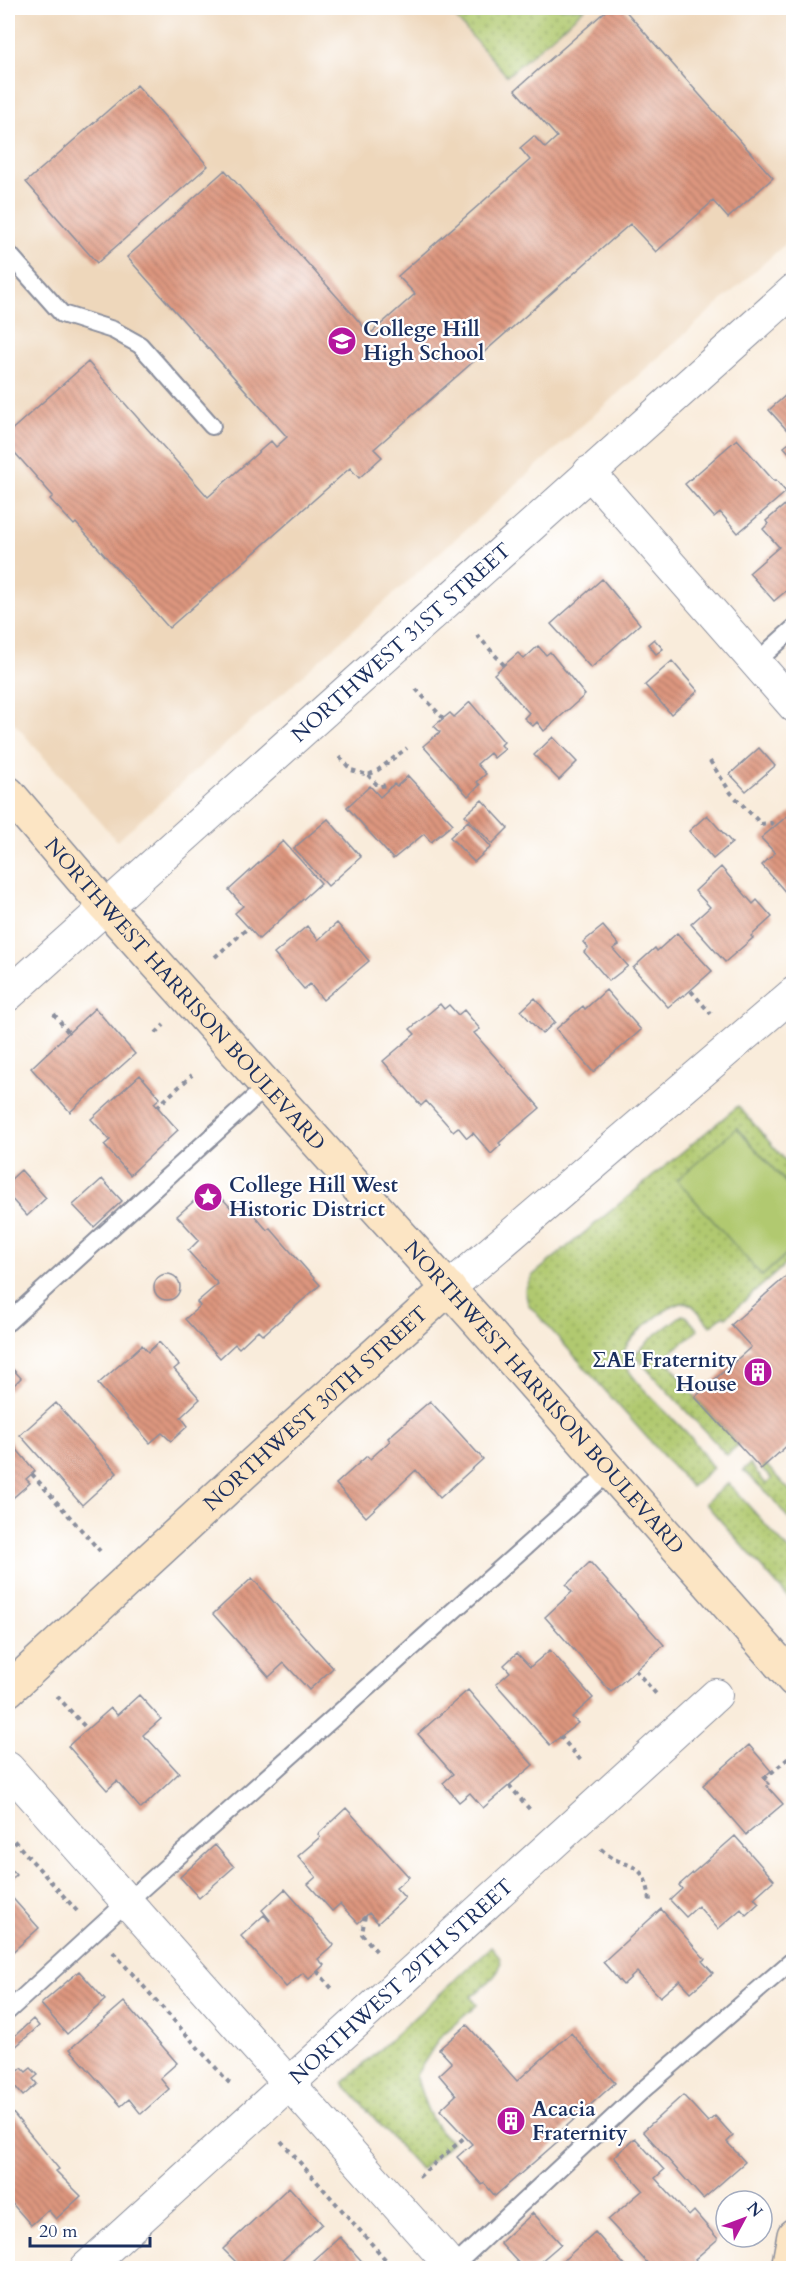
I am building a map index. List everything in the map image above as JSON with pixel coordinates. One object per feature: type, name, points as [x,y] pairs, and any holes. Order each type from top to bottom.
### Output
[{"type":"main road","name":"NORTHWEST HARRISON BOULEVARD","points":[[8,793],[105,906],[448,1288],[794,1680]]},
{"type":"main road","name":"NORTHWEST 30TH STREET","points":[[8,1690],[448,1288]]},
{"type":"main road","points":[[788,2268],[794,2235]]},
{"type":"street","name":"NORTHWEST 31ST STREET","points":[[8,995],[794,290]]},
{"type":"street","points":[[589,472],[794,706]]},
{"type":"street","name":"NORTHWEST 30TH STREET","points":[[448,1288],[794,993]]},
{"type":"street","name":"NORTHWEST 29TH STREET","points":[[86,2268],[716,1695]]},
{"type":"street","points":[[8,1768],[453,2268]]},
{"type":"lane","points":[[8,253],[62,314],[113,330],[140,345],[212,426]]},
{"type":"lane","points":[[755,663],[794,628]]},
{"type":"lane","points":[[8,1322],[267,1086]]},
{"type":"lane","points":[[8,2011],[610,1471]]},
{"type":"lane","points":[[453,2268],[644,2089],[794,1959]]},
{"type":"path","points":[[477,635],[504,665]]},
{"type":"path","points":[[416,689],[443,718]]},
{"type":"path","points":[[368,775],[407,748]]},
{"type":"path","points":[[340,757],[351,770],[368,775],[379,787],[385,785],[389,788]]},
{"type":"path","points":[[711,761],[731,793],[761,824],[771,823],[775,827]]},
{"type":"path","points":[[215,957],[249,927]]},
{"type":"path","points":[[691,991],[711,1014]]},
{"type":"path","points":[[54,1014],[68,1032]]},
{"type":"path","points":[[157,1107],[192,1075]]},
{"type":"path","points":[[32,1474],[100,1551]]},
{"type":"path","points":[[33,1669],[87,1729]]},
{"type":"path","points":[[635,1670],[657,1695]]},
{"type":"path","points":[[560,1736],[583,1763]]},
{"type":"path","points":[[764,1779],[790,1756]]},
{"type":"path","points":[[509,1785],[531,1811]]},
{"type":"path","points":[[576,1822],[606,1854],[634,1866],[648,1885],[650,1901]]},
{"type":"path","points":[[8,1834],[393,2268]]},
{"type":"path","points":[[365,1916],[362,1934],[377,1952]]},
{"type":"path","points":[[317,1971],[334,1991]]},
{"type":"path","points":[[418,2178],[465,2137]]},
{"type":"shaded area","name":"College Hill High School","points":[[8,8],[793,8],[793,237],[117,841],[8,716]]},
{"type":"green space","points":[[447,8],[585,8],[507,76]]},
{"type":"green space","points":[[738,1106],[793,1169],[793,1191],[737,1128],[762,1276],[794,1248],[793,1258],[726,1317],[724,1315],[710,1326],[694,1307],[688,1303],[682,1303],[644,1326],[630,1341],[624,1354],[624,1361],[634,1378],[688,1434],[713,1468],[691,1487],[528,1304],[525,1290],[532,1276]]},
{"type":"green space","points":[[737,1128],[793,1191],[793,1248],[762,1276],[677,1180]]},
{"type":"green space","points":[[682,1315],[686,1316],[698,1330],[668,1355],[667,1359],[695,1397],[738,1445],[727,1455],[634,1355]]},
{"type":"green space","points":[[750,1464],[766,1484],[772,1479],[761,1469],[766,1465],[793,1494],[793,1524],[772,1498],[743,1470]]},
{"type":"green space","points":[[728,1483],[793,1555],[793,1603],[705,1503]]},
{"type":"green space","points":[[491,1947],[500,1959],[499,1969],[471,1997],[477,2005],[440,2037],[416,2075],[433,2121],[444,2136],[452,2142],[422,2169],[343,2083]]},
{"type":"building","points":[[609,8],[623,8],[773,178],[728,218],[713,201],[656,252],[630,224],[374,449],[382,457],[359,478],[350,468],[169,628],[76,523],[74,525],[50,499],[53,496],[8,445],[8,433],[88,362],[208,497],[271,441],[276,447],[287,437],[127,257],[225,170],[370,334],[415,294],[398,276],[530,160],[520,148],[534,136],[545,148],[557,137],[515,90]]},
{"type":"building","points":[[137,85],[208,166],[97,263],[26,182]]},
{"type":"building","points":[[794,388],[794,438],[769,410]]},
{"type":"building","points":[[737,439],[786,492],[738,533],[720,512],[714,517],[685,484]]},
{"type":"building","points":[[794,439],[794,458],[784,447]]},
{"type":"building","points":[[794,497],[794,600],[786,591],[774,601],[749,573],[779,547],[763,529],[768,524],[766,521]]},
{"type":"building","points":[[602,579],[640,624],[591,668],[551,624]]},
{"type":"building","points":[[654,639],[663,649],[656,654],[648,644]]},
{"type":"building","points":[[538,646],[546,655],[550,652],[585,695],[544,731],[537,722],[533,726],[524,718],[529,713],[494,674],[518,653],[524,659]]},
{"type":"building","points":[[672,661],[698,691],[671,714],[645,685]]},
{"type":"building","points":[[470,702],[504,742],[501,745],[505,749],[494,758],[490,753],[477,764],[486,774],[477,782],[480,785],[468,796],[423,746],[440,732],[434,726],[450,713],[454,717]]},
{"type":"building","points":[[553,737],[577,762],[559,780],[534,755]]},
{"type":"building","points":[[759,748],[775,766],[746,791],[730,774]]},
{"type":"building","points":[[408,776],[453,824],[431,842],[424,834],[393,859],[347,807],[370,786],[380,797],[394,784],[397,786]]},
{"type":"building","points":[[482,800],[508,828],[492,844],[465,815]]},
{"type":"building","points":[[792,812],[794,814],[794,902],[762,865],[775,853],[761,838]]},
{"type":"building","points":[[707,815],[732,843],[713,859],[689,831]]},
{"type":"building","points":[[328,819],[361,857],[328,886],[294,848]]},
{"type":"building","points":[[468,821],[491,847],[474,862],[450,837]]},
{"type":"building","points":[[283,841],[321,883],[259,939],[235,913],[243,906],[229,890]]},
{"type":"building","points":[[721,867],[753,904],[757,900],[772,917],[751,936],[753,938],[725,962],[691,924],[710,907],[695,891]]},
{"type":"building","points":[[337,923],[369,961],[323,1000],[310,984],[304,989],[274,954],[307,926],[318,940]]},
{"type":"building","points":[[603,926],[619,945],[613,949],[628,966],[609,981],[584,952],[588,948],[583,942]]},
{"type":"building","points":[[677,933],[712,971],[668,1007],[633,968],[655,948],[657,951]]},
{"type":"building","points":[[606,990],[641,1030],[593,1072],[556,1029],[583,1006],[585,1009]]},
{"type":"building","points":[[535,998],[555,1022],[542,1034],[521,1011]]},
{"type":"building","points":[[440,1004],[444,1009],[449,1005],[458,1015],[464,1010],[480,1029],[474,1033],[540,1108],[499,1143],[501,1145],[491,1154],[473,1133],[467,1138],[458,1127],[453,1131],[426,1101],[421,1106],[383,1061],[415,1034],[410,1029]]},
{"type":"building","points":[[95,1008],[135,1054],[70,1112],[31,1068]]},
{"type":"building","points":[[140,1075],[160,1098],[154,1103],[178,1130],[130,1175],[104,1145],[110,1140],[91,1119]]},
{"type":"building","points":[[21,1170],[46,1198],[27,1216],[8,1195],[8,1182]]},
{"type":"building","points":[[102,1179],[122,1201],[94,1227],[73,1205]]},
{"type":"building","points":[[211,1186],[231,1208],[241,1200],[267,1230],[270,1228],[320,1285],[263,1335],[258,1330],[239,1348],[235,1344],[220,1358],[185,1319],[200,1306],[197,1302],[218,1284],[188,1251],[199,1240],[177,1216]]},
{"type":"building","name":"ΣΑΕ Fraternity House","points":[[791,1272],[794,1274],[794,1446],[790,1443],[761,1469],[695,1397],[751,1347],[731,1325]]},
{"type":"building","points":[[167,1274],[176,1278],[180,1287],[176,1296],[167,1300],[158,1296],[154,1287],[158,1278]]},
{"type":"building","points":[[159,1342],[179,1365],[174,1369],[200,1399],[181,1417],[188,1426],[171,1441],[162,1433],[150,1443],[98,1384],[142,1345],[148,1352]]},
{"type":"building","points":[[8,1364],[21,1378],[8,1391]]},
{"type":"building","points":[[430,1401],[483,1459],[440,1498],[416,1470],[366,1517],[336,1484],[367,1456],[370,1459],[390,1441],[388,1438]]},
{"type":"building","points":[[56,1403],[117,1473],[82,1505],[20,1435]]},
{"type":"building","points":[[8,1439],[35,1471],[26,1479],[30,1483],[8,1502]]},
{"type":"building","points":[[590,1562],[664,1645],[611,1692],[545,1617],[572,1592],[566,1585]]},
{"type":"building","points":[[252,1578],[333,1668],[309,1690],[284,1663],[269,1677],[213,1614]]},
{"type":"building","points":[[550,1650],[593,1698],[572,1717],[578,1723],[550,1745],[496,1684],[510,1672],[504,1665],[517,1653],[530,1667]]},
{"type":"building","points":[[468,1690],[533,1765],[483,1808],[470,1793],[459,1802],[443,1783],[453,1774],[418,1734]]},
{"type":"building","points":[[139,1695],[161,1719],[143,1735],[179,1773],[141,1809],[117,1781],[107,1790],[68,1746],[111,1708],[117,1715]]},
{"type":"building","points":[[749,1745],[771,1771],[763,1778],[783,1804],[746,1835],[703,1785]]},
{"type":"building","points":[[346,1808],[409,1877],[396,1888],[405,1898],[378,1923],[369,1913],[358,1923],[340,1904],[332,1911],[308,1884],[316,1877],[298,1856],[320,1837],[318,1834]]},
{"type":"building","points":[[735,1836],[774,1880],[754,1898],[759,1903],[746,1915],[741,1909],[718,1929],[698,1906],[686,1917],[670,1900],[682,1889],[679,1885]]},
{"type":"building","points":[[215,1845],[234,1867],[199,1898],[180,1877]]},
{"type":"building","points":[[8,1866],[16,1875],[8,1883]]},
{"type":"building","points":[[285,1889],[334,1945],[318,1959],[324,1965],[309,1979],[303,1973],[286,1987],[241,1936],[264,1915],[270,1920],[262,1910]]},
{"type":"building","points":[[8,1893],[39,1928],[8,1956]]},
{"type":"building","points":[[661,1909],[705,1959],[702,1961],[713,1973],[691,1992],[680,1980],[660,1997],[637,1972],[623,1985],[603,1962]]},
{"type":"building","points":[[79,1971],[105,2000],[67,2034],[41,2004]]},
{"type":"building","points":[[124,2002],[177,2063],[160,2078],[169,2089],[141,2114],[129,2099],[121,2106],[70,2049]]},
{"type":"building","points":[[33,2019],[39,2026],[13,2049],[8,2042]]},
{"type":"building","name":"Acacia Fraternity","points":[[467,2025],[517,2081],[571,2033],[615,2083],[560,2132],[564,2136],[495,2196],[457,2157],[472,2144],[440,2110],[456,2095],[439,2075],[452,2063],[439,2049]]},
{"type":"building","points":[[22,2068],[26,2072],[31,2068],[38,2075],[33,2079],[37,2084],[23,2096],[9,2079]]},
{"type":"building","points":[[683,2095],[708,2122],[715,2116],[733,2136],[727,2142],[745,2162],[703,2199],[643,2131]]},
{"type":"building","points":[[12,2112],[59,2169],[56,2171],[81,2196],[56,2219],[48,2210],[31,2225],[8,2199],[8,2117]]},
{"type":"building","points":[[635,2138],[664,2170],[655,2178],[689,2216],[694,2211],[714,2234],[714,2242],[695,2259],[697,2262],[690,2268],[652,2268],[608,2220],[643,2190],[614,2157]]},
{"type":"building","points":[[289,2187],[322,2224],[274,2268],[242,2268],[223,2249]]},
{"type":"building","points":[[533,2213],[561,2244],[533,2268],[523,2268],[500,2243]]},
{"type":"building","points":[[595,2232],[627,2268],[555,2268]]},
{"type":"building","points":[[340,2237],[368,2268],[311,2268],[316,2264],[313,2261]]},
{"type":"place","name":"College Hill High School","points":[[342,341]]},
{"type":"place","name":"College Hill West Historic District","points":[[208,1197]]},
{"type":"place","name":"ΣΑΕ Fraternity House","points":[[758,1372]]},
{"type":"place","name":"Acacia Fraternity","points":[[511,2121]]}]
